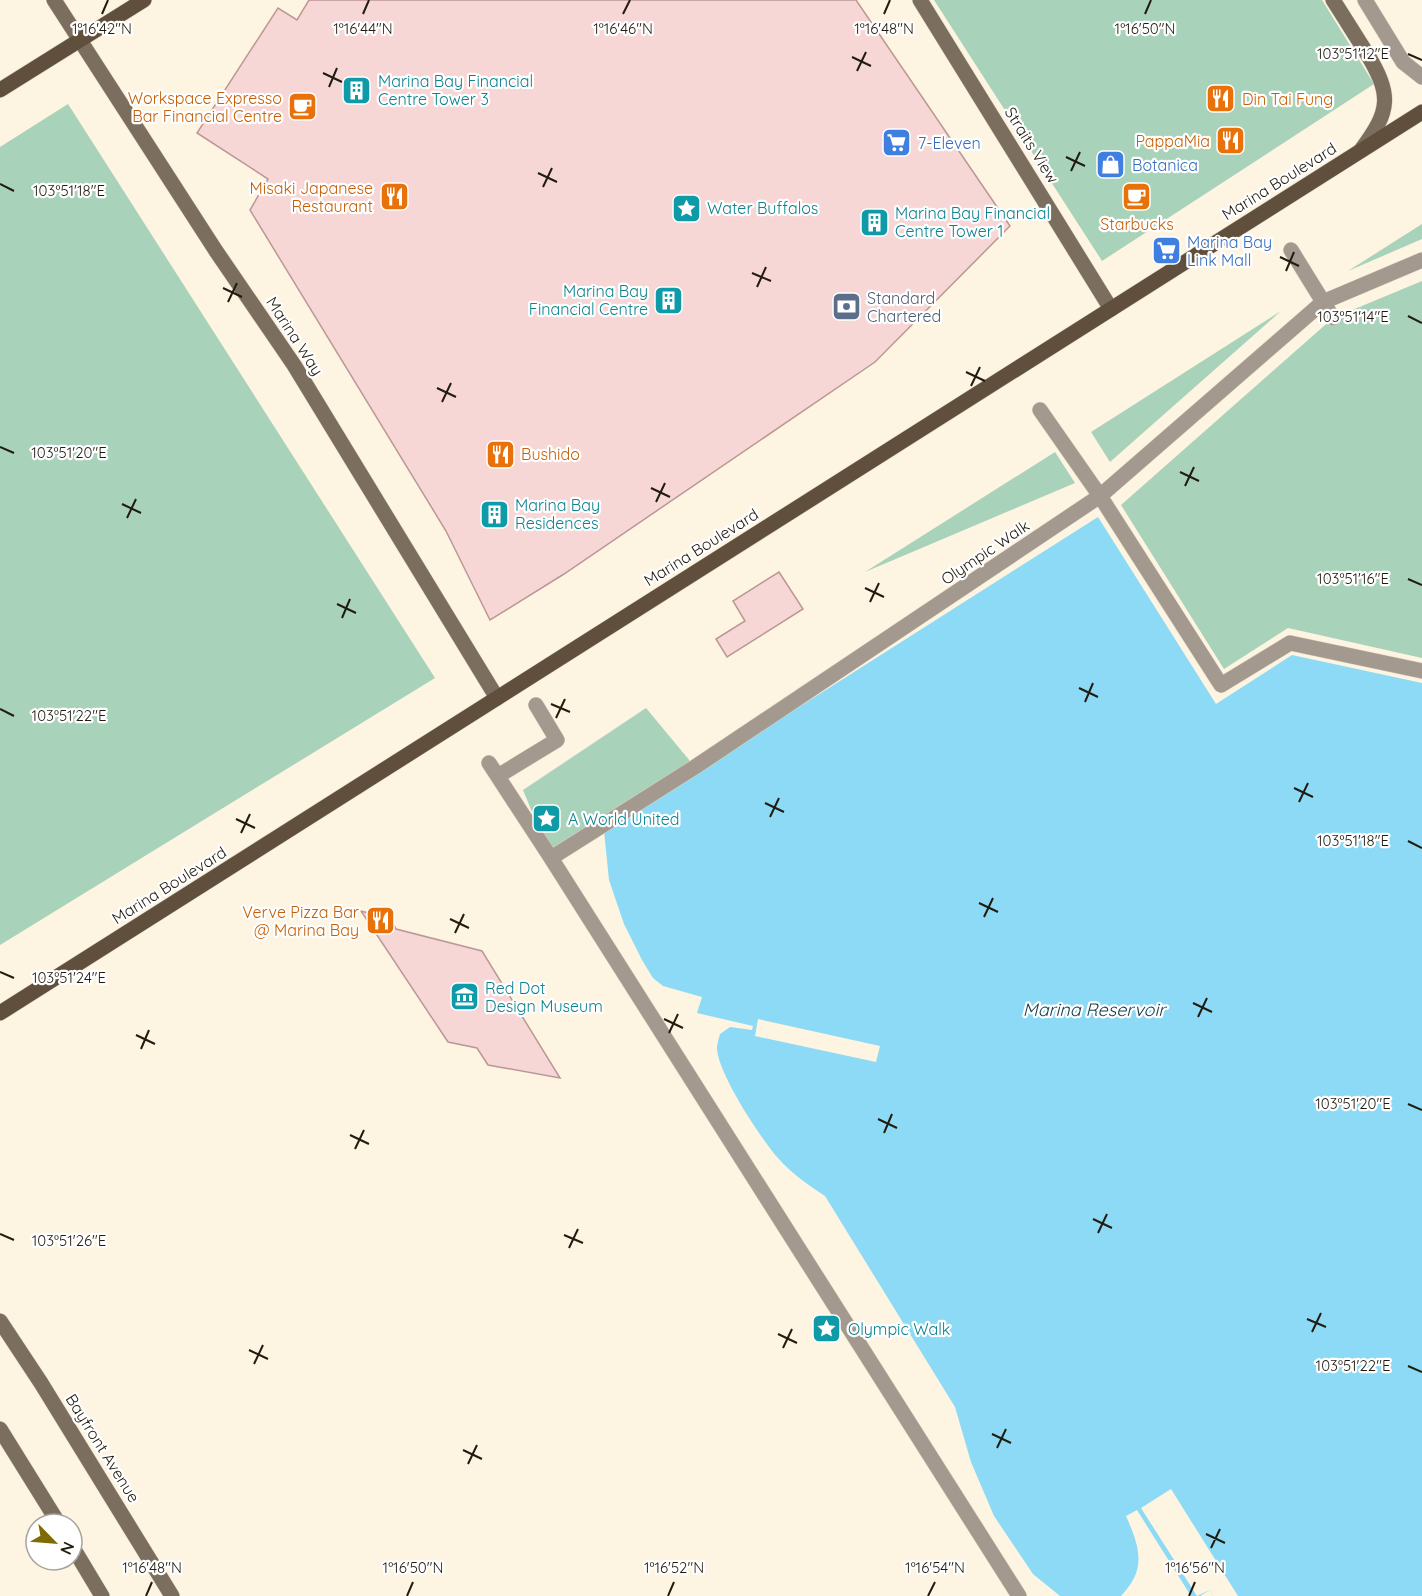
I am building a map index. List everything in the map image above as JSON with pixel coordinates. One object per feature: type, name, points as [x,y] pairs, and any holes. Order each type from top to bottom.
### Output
[{"type":"main road","points":[[0,90],[144,0]]},
{"type":"main road","name":"Marina Boulevard","points":[[0,1013],[1422,112]]},
{"type":"street","name":"Marina Way","points":[[54,0],[216,251],[294,365],[497,698]]},
{"type":"street","name":"Straits View","points":[[920,0],[1112,309]]},
{"type":"street","points":[[1333,0],[1385,87],[1384,105],[1378,125],[1360,151]]},
{"type":"street","points":[[1365,0],[1403,62],[1422,77]]},
{"type":"street","points":[[1291,250],[1333,318]]},
{"type":"street","name":"Olympic Walk","points":[[551,858],[696,767],[1100,496],[1323,302],[1422,260]]},
{"type":"street","points":[[1040,410],[1100,496],[1221,685],[1290,643],[1422,671]]},
{"type":"street","points":[[498,776],[558,740],[536,705]]},
{"type":"street","points":[[489,763],[1019,1596]]},
{"type":"street","name":"Bayfront Avenue","points":[[0,1321],[41,1383],[172,1596]]},
{"type":"street","points":[[0,1429],[52,1512]]},
{"type":"street","points":[[84,1566],[102,1596]]},
{"type":"green space","points":[[934,0],[1322,0],[1374,84],[1102,261]]},
{"type":"green space","points":[[68,104],[435,678],[0,945],[0,147]]},
{"type":"green space","points":[[1422,224],[1422,239],[1348,271]]},
{"type":"green space","points":[[1422,281],[1422,658],[1288,628],[1224,669],[1121,505],[1333,318]]},
{"type":"green space","points":[[1281,311],[1110,462],[1091,432]]},
{"type":"green space","points":[[1055,452],[1075,483],[865,572]]},
{"type":"green space","points":[[646,708],[695,767],[551,858],[523,790]]},
{"type":"water","name":"Marina Reservoir","points":[[1098,517],[1216,704],[1292,655],[1422,683],[1422,1596],[1214,1596],[1210,1590],[1200,1596],[1191,1596],[1137,1510],[1126,1516],[1135,1538],[1138,1567],[1135,1577],[1121,1596],[1060,1596],[1033,1574],[994,1516],[971,1462],[955,1407],[825,1196],[788,1169],[778,1158],[751,1121],[724,1073],[717,1048],[720,1034],[730,1027],[752,1030],[753,1026],[697,1013],[702,997],[663,986],[653,978],[624,924],[609,880],[604,831]]},
{"type":"pier","points":[[758,1019],[880,1046],[876,1062],[755,1036]]},
{"type":"pier","points":[[1171,1489],[1238,1596],[1214,1596],[1210,1590],[1197,1596],[1141,1508]]},
{"type":"building","name":"Marina Bay Financial Centre","points":[[309,0],[856,0],[1010,226],[875,362],[564,574],[490,620],[446,531],[250,210],[268,179],[197,133],[278,8],[297,20]]},
{"type":"building","points":[[779,572],[803,609],[727,657],[716,639],[745,621],[733,601]]},
{"type":"building","name":"Red Dot Design Museum","points":[[361,911],[390,919],[396,929],[482,951],[560,1078],[488,1065],[477,1048],[448,1042]]},
{"type":"place","name":"Marina Bay Financial Centre Tower 3","points":[[357,90]]},
{"type":"place","name":"Din Tai Fung","points":[[1221,99]]},
{"type":"place","name":"Workspace Expresso Bar Financial Centre","points":[[303,107]]},
{"type":"place","name":"PappaMia","points":[[1231,141]]},
{"type":"place","name":"7-Eleven","points":[[897,143]]},
{"type":"place","name":"Botanica","points":[[1111,165]]},
{"type":"place","name":"Starbucks","points":[[1137,196]]},
{"type":"place","name":"Misaki Japanese Restaurant","points":[[394,197]]},
{"type":"place","name":"Water Buffalos","points":[[686,208]]},
{"type":"place","name":"Marina Bay Financial Centre Tower 1","points":[[874,222]]},
{"type":"place","name":"Marina Bay Link Mall","points":[[1166,251]]},
{"type":"place","name":"Marina Bay Financial Centre","points":[[669,300]]},
{"type":"place","name":"Standard Chartered","points":[[846,307]]},
{"type":"place","name":"Bushido","points":[[500,454]]},
{"type":"place","name":"Marina Bay Residences","points":[[494,514]]},
{"type":"place","name":"A World United","points":[[547,819]]},
{"type":"place","name":"Verve Pizza Bar @ Marina Bay","points":[[380,921]]},
{"type":"place","name":"Red Dot Design Museum","points":[[464,997]]},
{"type":"place","name":"Olympic Walk","points":[[827,1329]]}]
